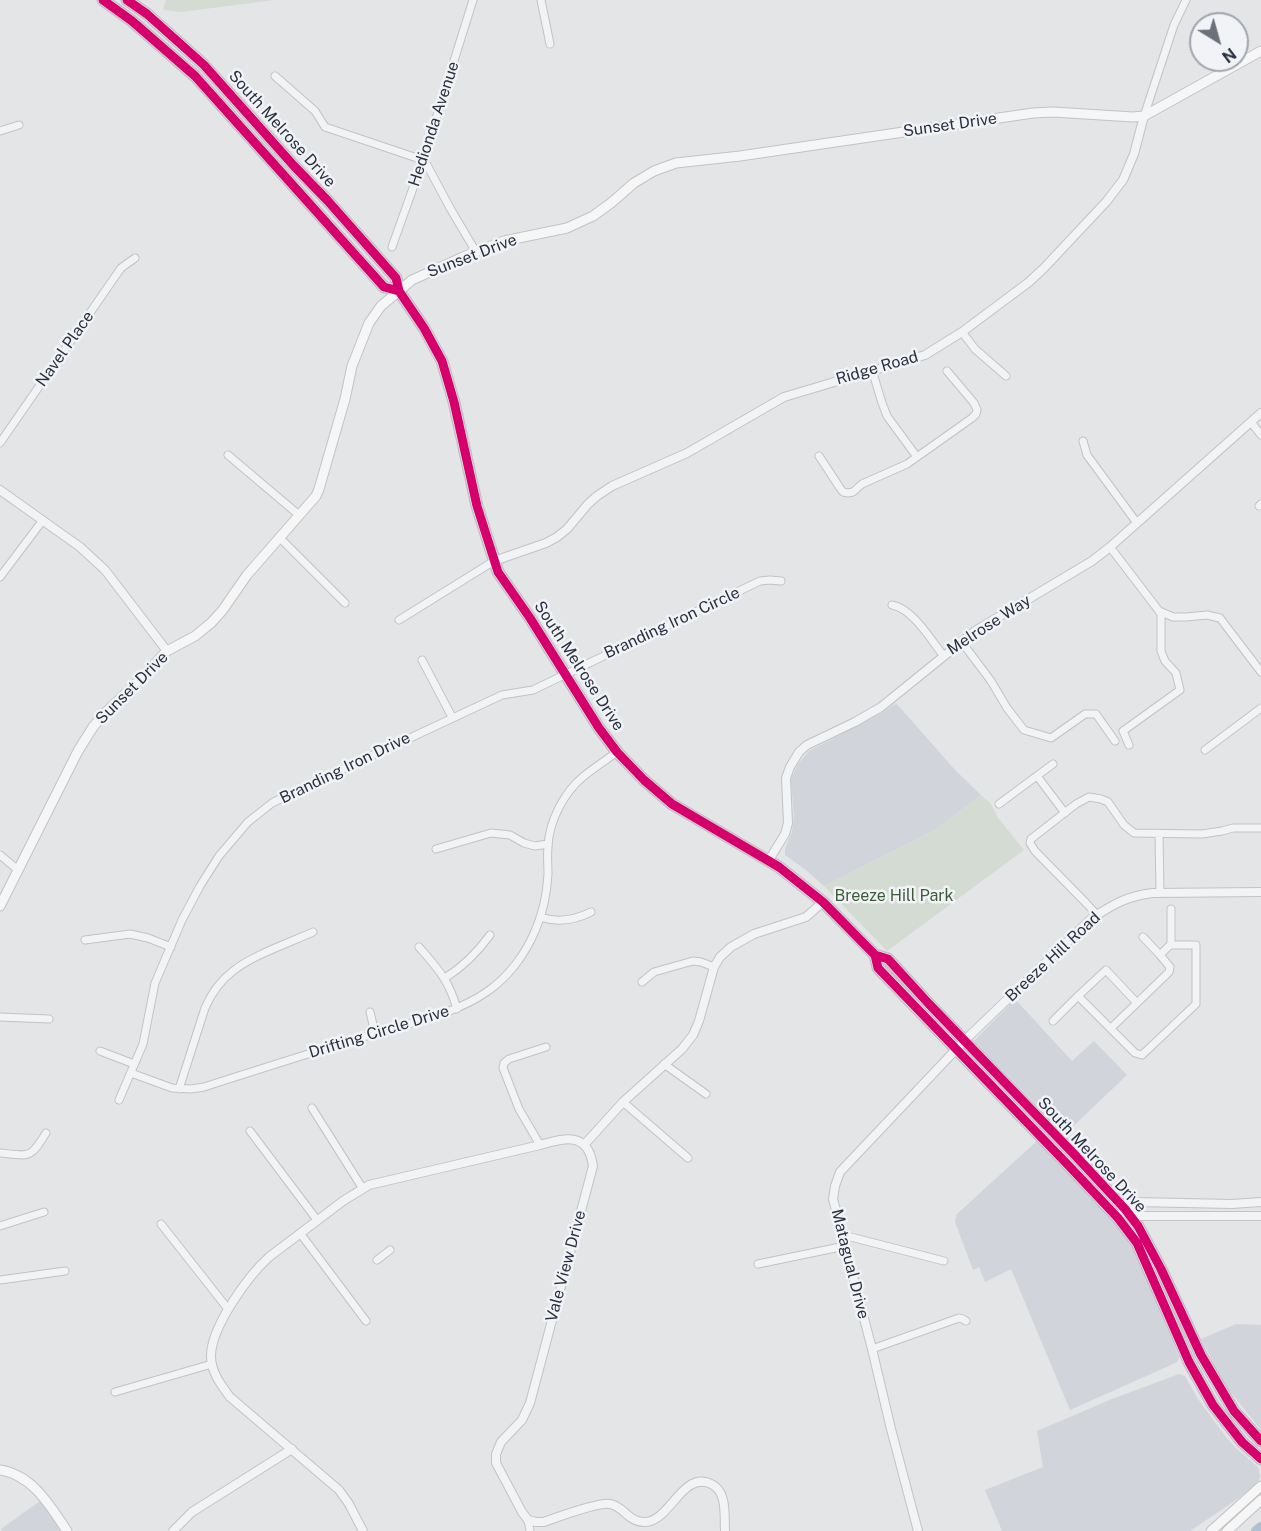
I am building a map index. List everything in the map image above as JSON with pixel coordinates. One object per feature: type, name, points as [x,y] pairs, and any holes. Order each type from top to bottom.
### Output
[{"type":"main road","name":"South Melrose Drive","points":[[103,0],[132,21],[195,76],[384,287],[399,291]]},
{"type":"main road","name":"South Melrose Drive","points":[[127,0],[147,14],[204,65],[396,278],[399,291],[424,328],[442,361],[454,402],[477,506],[494,561],[501,576],[566,673],[599,728],[644,780],[672,804],[769,860],[823,902],[875,955],[888,959],[960,1045],[1072,1152],[1121,1214],[1137,1243],[1188,1362],[1213,1405],[1242,1442],[1261,1459]]},
{"type":"main road","name":"Sunset Drive","points":[[0,906],[78,751],[93,727],[167,651],[195,636],[211,623],[247,575],[316,496],[345,399],[352,366],[369,323],[381,306],[412,280],[504,241],[567,228],[593,216],[634,183],[654,171],[676,163],[740,156],[1033,113],[1144,116],[1261,51]]},
{"type":"main road","points":[[266,154],[275,145]]},
{"type":"main road","name":"South Melrose Drive","points":[[1121,1214],[1137,1226],[1201,1355],[1226,1399],[1261,1441]]},
{"type":"main road","points":[[0,1470],[13,1473],[38,1490],[67,1531]]},
{"type":"main road","points":[[1211,1531],[1261,1486]]},
{"type":"main road","points":[[1227,1531],[1261,1500]]},
{"type":"street","name":"Hedionda Avenue","points":[[392,247],[423,160],[473,0]]},
{"type":"street","points":[[541,0],[550,44]]},
{"type":"street","name":"Ridge Road","points":[[494,561],[557,537],[567,529],[588,504],[604,491],[687,453],[784,397],[925,355],[962,332],[1029,282],[1106,202],[1123,180],[1134,154],[1174,25],[1186,0]]},
{"type":"street","points":[[275,76],[315,111],[325,127],[423,160],[476,252]]},
{"type":"street","points":[[0,130],[19,125]]},
{"type":"street","name":"Navel Place","points":[[0,443],[121,268],[135,258]]},
{"type":"street","points":[[962,332],[970,344],[1006,376]]},
{"type":"street","points":[[872,370],[887,416],[917,457]]},
{"type":"street","points":[[819,456],[843,492],[848,493],[853,492],[862,484],[907,464],[976,414],[974,403],[947,371]]},
{"type":"street","name":"Melrose Way","points":[[769,860],[785,834],[788,823],[786,778],[799,752],[807,745],[880,707],[975,631],[1092,561],[1261,413]]},
{"type":"street","points":[[1251,422],[1261,435]]},
{"type":"street","points":[[1083,441],[1087,455],[1137,523]]},
{"type":"street","points":[[228,455],[299,515]]},
{"type":"street","points":[[0,490],[80,547],[106,571],[167,651]]},
{"type":"street","points":[[0,577],[43,520]]},
{"type":"street","points":[[279,537],[345,603]]},
{"type":"street","points":[[1110,547],[1161,615],[1161,651],[1165,661],[1176,673],[1180,690],[1124,731],[1129,745]]},
{"type":"street","points":[[399,620],[494,561]]},
{"type":"street","name":"Branding Iron Circle","points":[[566,673],[760,581],[781,581]]},
{"type":"street","points":[[892,605],[900,606],[910,615],[943,656]]},
{"type":"street","points":[[1159,611],[1173,617],[1207,615],[1220,618],[1261,672]]},
{"type":"street","points":[[961,641],[1024,730],[1051,738],[1085,714],[1095,714],[1115,741]]},
{"type":"street","points":[[422,660],[452,717]]},
{"type":"street","name":"Branding Iron Drive","points":[[119,1100],[143,1044],[155,983],[182,920],[219,856],[248,822],[286,795],[452,717],[502,695],[533,690],[566,673]]},
{"type":"street","points":[[1205,750],[1261,708]]},
{"type":"street","name":"Drifting Circle Drive","points":[[131,1073],[179,1089],[204,1087],[457,1009],[487,992],[510,972],[534,933],[545,901],[548,844],[554,817],[569,790],[584,776],[618,752]]},
{"type":"street","points":[[999,804],[1053,764]]},
{"type":"street","points":[[1037,776],[1065,813]]},
{"type":"street","points":[[1097,915],[1034,850],[1030,843],[1031,839],[1089,797],[1108,802],[1124,825],[1133,833],[1202,834],[1233,828],[1261,828]]},
{"type":"street","points":[[436,849],[491,833],[510,835],[535,846],[548,844]]},
{"type":"street","points":[[1159,834],[1160,893]]},
{"type":"street","points":[[0,855],[18,870]]},
{"type":"street","name":"Breeze Hill Road","points":[[960,1045],[1097,915],[1115,903],[1139,895],[1160,893],[1261,892]]},
{"type":"street","points":[[363,1531],[339,1490],[230,1397],[217,1379],[212,1364],[213,1344],[228,1309],[241,1288],[258,1266],[317,1220],[369,1185],[563,1139],[569,1138],[584,1145],[623,1102],[682,1049],[693,1035],[714,967],[720,957],[731,946],[754,934],[806,917],[823,902]]},
{"type":"street","points":[[1160,955],[1171,944],[1171,909]]},
{"type":"street","points":[[540,917],[567,921],[591,912]]},
{"type":"street","points":[[179,1089],[205,1008],[220,983],[245,963],[313,932]]},
{"type":"street","points":[[85,940],[130,934],[171,947]]},
{"type":"street","points":[[445,978],[471,958],[490,935]]},
{"type":"street","points":[[1111,1028],[1169,972],[1170,967],[1143,937]]},
{"type":"street","points":[[1078,996],[1135,1053],[1142,1055],[1196,1004],[1197,945],[1171,944]]},
{"type":"street","points":[[419,947],[445,978],[452,991],[457,1009]]},
{"type":"street","points":[[642,982],[654,972],[693,961],[714,967]]},
{"type":"street","points":[[1053,1021],[1106,970],[1137,1003]]},
{"type":"street","points":[[370,1012],[375,1033]]},
{"type":"street","points":[[0,1017],[50,1019]]},
{"type":"street","name":"Matagual Drive","points":[[918,1531],[833,1199],[840,1172],[960,1045]]},
{"type":"street","points":[[540,1145],[519,1109],[503,1068],[504,1063],[509,1059],[546,1047]]},
{"type":"street","points":[[100,1051],[134,1064]]},
{"type":"street","points":[[664,1064],[706,1094]]},
{"type":"street","points":[[623,1102],[688,1158]]},
{"type":"street","points":[[312,1108],[363,1189]]},
{"type":"street","points":[[250,1131],[317,1220]]},
{"type":"street","points":[[0,1153],[25,1156],[33,1152],[46,1133]]},
{"type":"street","name":"Vale View Drive","points":[[528,1520],[499,1471],[496,1454],[501,1442],[522,1420],[531,1399],[593,1166],[591,1156],[584,1145]]},
{"type":"street","points":[[1121,1214],[1135,1202],[1232,1204],[1261,1202]]},
{"type":"street","points":[[0,1226],[44,1212]]},
{"type":"street","points":[[1121,1214],[1261,1216]]},
{"type":"street","points":[[161,1224],[228,1309]]},
{"type":"street","points":[[300,1233],[366,1321]]},
{"type":"street","points":[[843,1235],[944,1260]]},
{"type":"street","points":[[758,1264],[845,1246]]},
{"type":"street","points":[[377,1260],[390,1250]]},
{"type":"street","points":[[0,1280],[64,1271]]},
{"type":"street","points":[[872,1349],[959,1318],[966,1322]]},
{"type":"street","points":[[116,1392],[212,1364]]},
{"type":"street","points":[[173,1531],[192,1512],[292,1449]]},
{"type":"street","points":[[530,1531],[528,1520],[544,1522],[600,1504],[618,1506],[634,1520],[646,1522],[654,1519],[688,1485],[696,1482],[706,1482],[714,1485],[720,1491],[723,1498],[725,1531]]},
{"type":"shaded area","points":[[896,703],[956,771],[981,795],[935,830],[824,886],[785,855],[794,817],[791,780],[797,765],[809,751]]},
{"type":"shaded area","points":[[1015,999],[1072,1061],[1094,1041],[1127,1075],[1065,1134],[974,1041]]},
{"type":"shaded area","points":[[1037,1141],[1109,1216],[1129,1242],[1160,1307],[1179,1357],[1178,1361],[1171,1365],[1070,1410],[1011,1269],[985,1282],[979,1267],[973,1270],[955,1222],[957,1214]]},
{"type":"shaded area","points":[[1236,1324],[1261,1325],[1261,1430],[1225,1385],[1201,1339]]},
{"type":"shaded area","points":[[1179,1374],[1185,1376],[1198,1399],[1226,1437],[1258,1467],[1260,1477],[1257,1483],[1190,1531],[1002,1531],[985,1490],[1043,1467],[1037,1431]]},
{"type":"shaded area","points":[[40,1501],[62,1531],[2,1531],[1,1529]]},
{"type":"green space","points":[[166,0],[274,0],[181,12],[163,10]]},
{"type":"green space","name":"Breeze Hill Park","points":[[981,795],[991,804],[998,818],[1024,850],[887,951],[824,886],[935,830]]},
{"type":"waterway","points":[[1256,1531],[1261,1527]]},
{"type":"cycle path","points":[[103,0],[132,21],[195,76],[384,287],[399,291]]},
{"type":"cycle path","points":[[127,0],[147,14],[204,65],[396,278],[399,291],[424,328],[442,361],[454,402],[477,506],[498,572],[617,752],[672,804],[779,867],[823,902],[875,955],[888,959],[1073,1153],[1138,1226],[1201,1355],[1234,1411],[1261,1441]]},
{"type":"cycle path","points":[[875,955],[878,968],[1118,1218],[1137,1243],[1189,1362],[1213,1405],[1242,1442],[1261,1459]]}]
